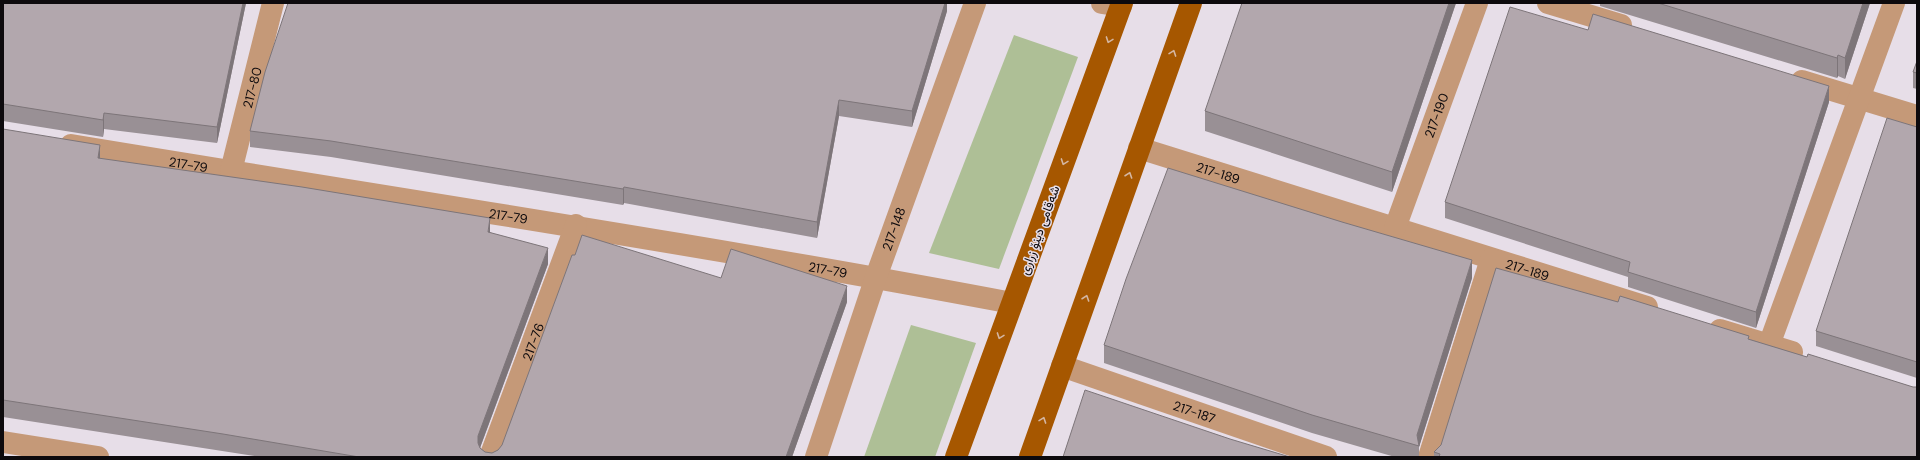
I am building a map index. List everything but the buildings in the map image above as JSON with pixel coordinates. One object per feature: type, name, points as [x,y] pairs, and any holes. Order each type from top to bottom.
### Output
[{"type":"main road","points":[[1030,457],[1191,3]]},
{"type":"main road","name":"شەقامی دینۆ زراری","points":[[956,457],[1012,303],[1115,4]]},
{"type":"street","name":"217-80","points":[[231,171],[273,3]]},
{"type":"street","name":"217-148","points":[[816,457],[876,278],[975,3]]},
{"type":"street","name":"217-190","points":[[1395,228],[1477,3]]},
{"type":"street","points":[[1548,3],[1639,31]]},
{"type":"street","points":[[1769,345],[1894,3]]},
{"type":"street","points":[[1783,75],[1917,116]]},
{"type":"street","name":"217-79","points":[[50,141],[576,226],[1012,303]]},
{"type":"street","name":"217-189","points":[[1139,148],[1664,313]]},
{"type":"street","name":"217-76","points":[[490,457],[576,226]]},
{"type":"street","points":[[1429,457],[1491,259]]},
{"type":"street","points":[[1701,324],[1814,359]]},
{"type":"street","name":"217-187","points":[[1062,366],[1326,457]]},
{"type":"street","points":[[3,442],[98,457]]},
{"type":"green space","points":[[1014,35],[1078,57],[999,269],[929,253]]},
{"type":"green space","points":[[911,325],[976,343],[935,457],[864,457]]}]
